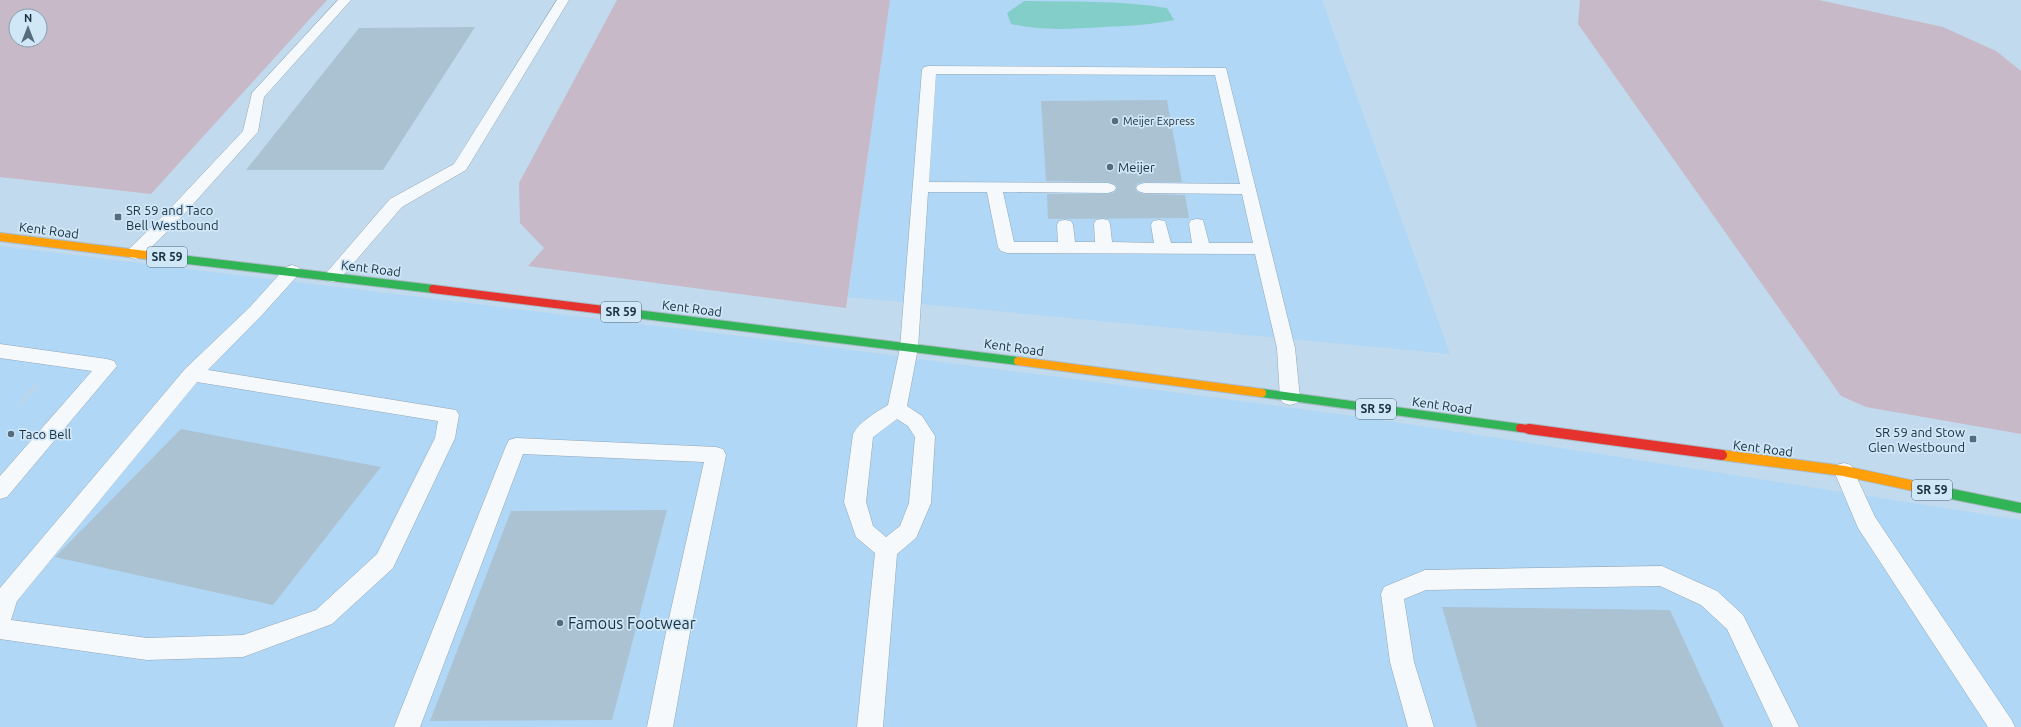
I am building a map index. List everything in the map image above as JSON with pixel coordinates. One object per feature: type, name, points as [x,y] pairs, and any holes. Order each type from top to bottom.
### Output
[{"type":"main road","name":"Kent Road","points":[[0,237],[292,271],[982,356],[1844,471],[2021,508]]},
{"type":"lane","points":[[135,253],[171,218],[250,132],[257,96],[345,0]]},
{"type":"lane","points":[[333,276],[396,203],[460,167],[563,0]]},
{"type":"lane","points":[[886,550],[864,531],[855,502],[863,434],[878,420],[897,409],[909,348],[929,70],[1221,71],[1286,348],[1290,398]]},
{"type":"lane","points":[[920,187],[994,188],[1064,195],[1102,192]]},
{"type":"lane","points":[[994,188],[1007,247],[1262,249]]},
{"type":"lane","points":[[1151,193],[1192,195],[1248,189]]},
{"type":"lane","points":[[1102,224],[1104,248]]},
{"type":"lane","points":[[1197,224],[1202,249]]},
{"type":"lane","points":[[1065,225],[1067,248]]},
{"type":"lane","points":[[1159,225],[1163,248]]},
{"type":"lane","points":[[0,618],[7,596],[192,374],[256,311],[292,271]]},
{"type":"lane","points":[[0,351],[106,366],[0,491]]},
{"type":"lane","points":[[0,629],[147,648],[243,646],[324,616],[385,561],[445,438],[449,415],[192,374]]},
{"type":"lane","points":[[870,727],[886,550],[908,532],[920,503],[925,436],[916,421],[897,409]]},
{"type":"lane","points":[[407,727],[516,446],[716,455],[660,727]]},
{"type":"lane","points":[[1844,471],[1866,522],[2002,727]]},
{"type":"lane","points":[[1421,727],[1402,662],[1392,594],[1425,580],[1662,576],[1709,598],[1735,622],[1786,727]]},
{"type":"path","points":[[21,403],[39,384]]},
{"type":"shaded area","points":[[0,0],[327,0],[151,194],[0,177]]},
{"type":"shaded area","points":[[617,0],[890,0],[846,308],[528,266],[544,248],[520,223],[519,183]]},
{"type":"shaded area","points":[[890,0],[1322,0],[1450,354],[848,297]]},
{"type":"shaded area","points":[[1580,0],[1819,0],[1943,27],[1996,51],[2021,71],[2021,434],[1866,407],[1841,396],[1578,24]]},
{"type":"shaded area","points":[[1024,1],[1096,2],[1150,5],[1167,8],[1174,20],[1138,25],[1068,29],[1045,29],[1011,24],[1007,13]]},
{"type":"shaded area","points":[[0,246],[821,346],[1369,418],[2021,520],[2021,727],[0,727]]},
{"type":"building","points":[[475,27],[383,170],[246,170],[359,28]]},
{"type":"building","name":"Meijer","points":[[1167,100],[1182,182],[1144,182],[1137,184],[1135,189],[1144,194],[1185,195],[1189,218],[1048,219],[1047,194],[1108,194],[1115,192],[1117,187],[1108,182],[1046,181],[1041,101]]},
{"type":"building","points":[[181,429],[381,467],[273,605],[55,557]]},
{"type":"building","points":[[667,510],[612,720],[430,721],[511,511]]},
{"type":"building","points":[[1442,607],[1670,610],[1724,727],[1477,727]]},
{"type":"traffic: fast","points":[[154,256],[433,289]]},
{"type":"traffic: fast","points":[[612,311],[1018,361]]},
{"type":"traffic: fast","points":[[1262,393],[1520,428]]},
{"type":"traffic: fast","points":[[1942,492],[2021,508]]},
{"type":"traffic: slow","points":[[0,237],[154,256]]},
{"type":"traffic: slow","points":[[1018,361],[1262,393]]},
{"type":"traffic: slow","points":[[1722,455],[1844,471],[1942,492]]},
{"type":"traffic: jam","points":[[433,289],[612,311]]},
{"type":"traffic: jam","points":[[1520,428],[1722,455]]},
{"type":"place","name":"Meijer Express","points":[[1115,121]]},
{"type":"place","name":"Meijer","points":[[1110,167]]},
{"type":"place","name":"SR 59 and Taco Bell Westbound","points":[[118,217]]},
{"type":"place","name":"Taco Bell","points":[[11,434]]},
{"type":"place","name":"SR 59 and Stow Glen Westbound","points":[[1973,439]]},
{"type":"place","name":"Famous Footwear","points":[[560,623]]}]
